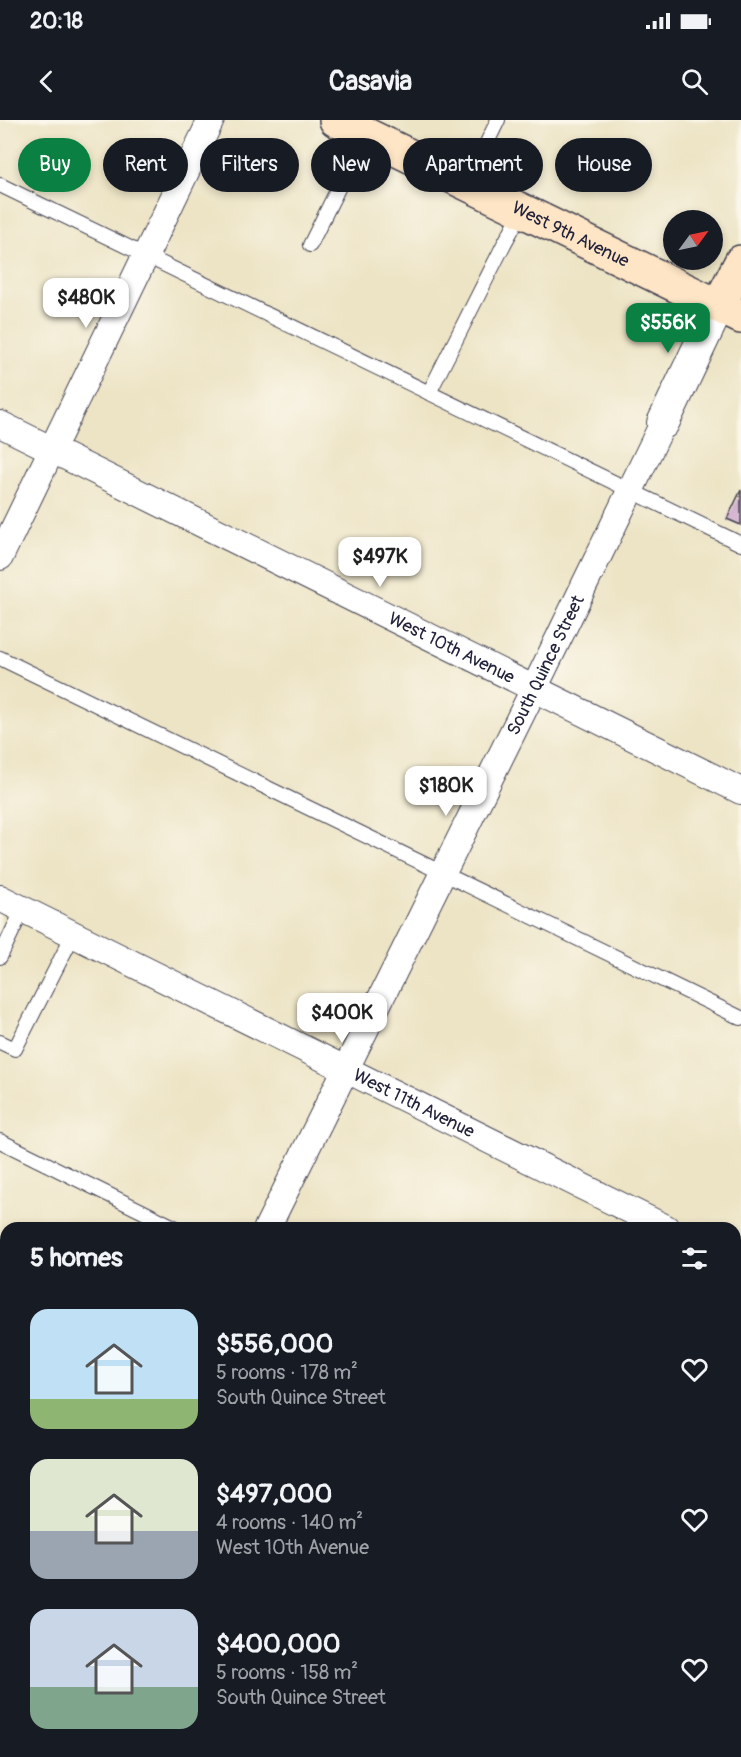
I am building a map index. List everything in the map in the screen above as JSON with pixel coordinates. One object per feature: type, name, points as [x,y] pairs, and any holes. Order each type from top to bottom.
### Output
[{"type":"main road","name":"West 9th Avenue","points":[[351,127],[403,153]]},
{"type":"main road","name":"West 9th Avenue","points":[[483,192],[730,311]]},
{"type":"main road","name":"South Quince Street","points":[[730,311],[741,262]]},
{"type":"street","points":[[0,557],[211,120]]},
{"type":"street","name":"South Quince Street","points":[[270,1222],[663,423],[730,311]]},
{"type":"street","name":"West 10th Avenue","points":[[0,423],[741,791]]},
{"type":"street","name":"West 11th Avenue","points":[[0,898],[654,1222]]},
{"type":"lane","points":[[489,138],[498,120]]},
{"type":"lane","points":[[310,245],[351,127]]},
{"type":"lane","points":[[0,185],[632,489],[741,544]]},
{"type":"lane","points":[[429,393],[522,211]]},
{"type":"lane","points":[[0,658],[741,1018]]},
{"type":"lane","points":[[0,957],[23,909]]},
{"type":"lane","points":[[0,1042],[15,1049],[74,934]]},
{"type":"lane","points":[[0,1142],[164,1222]]},
{"type":"building","points":[[741,490],[741,525],[727,519]]}]
